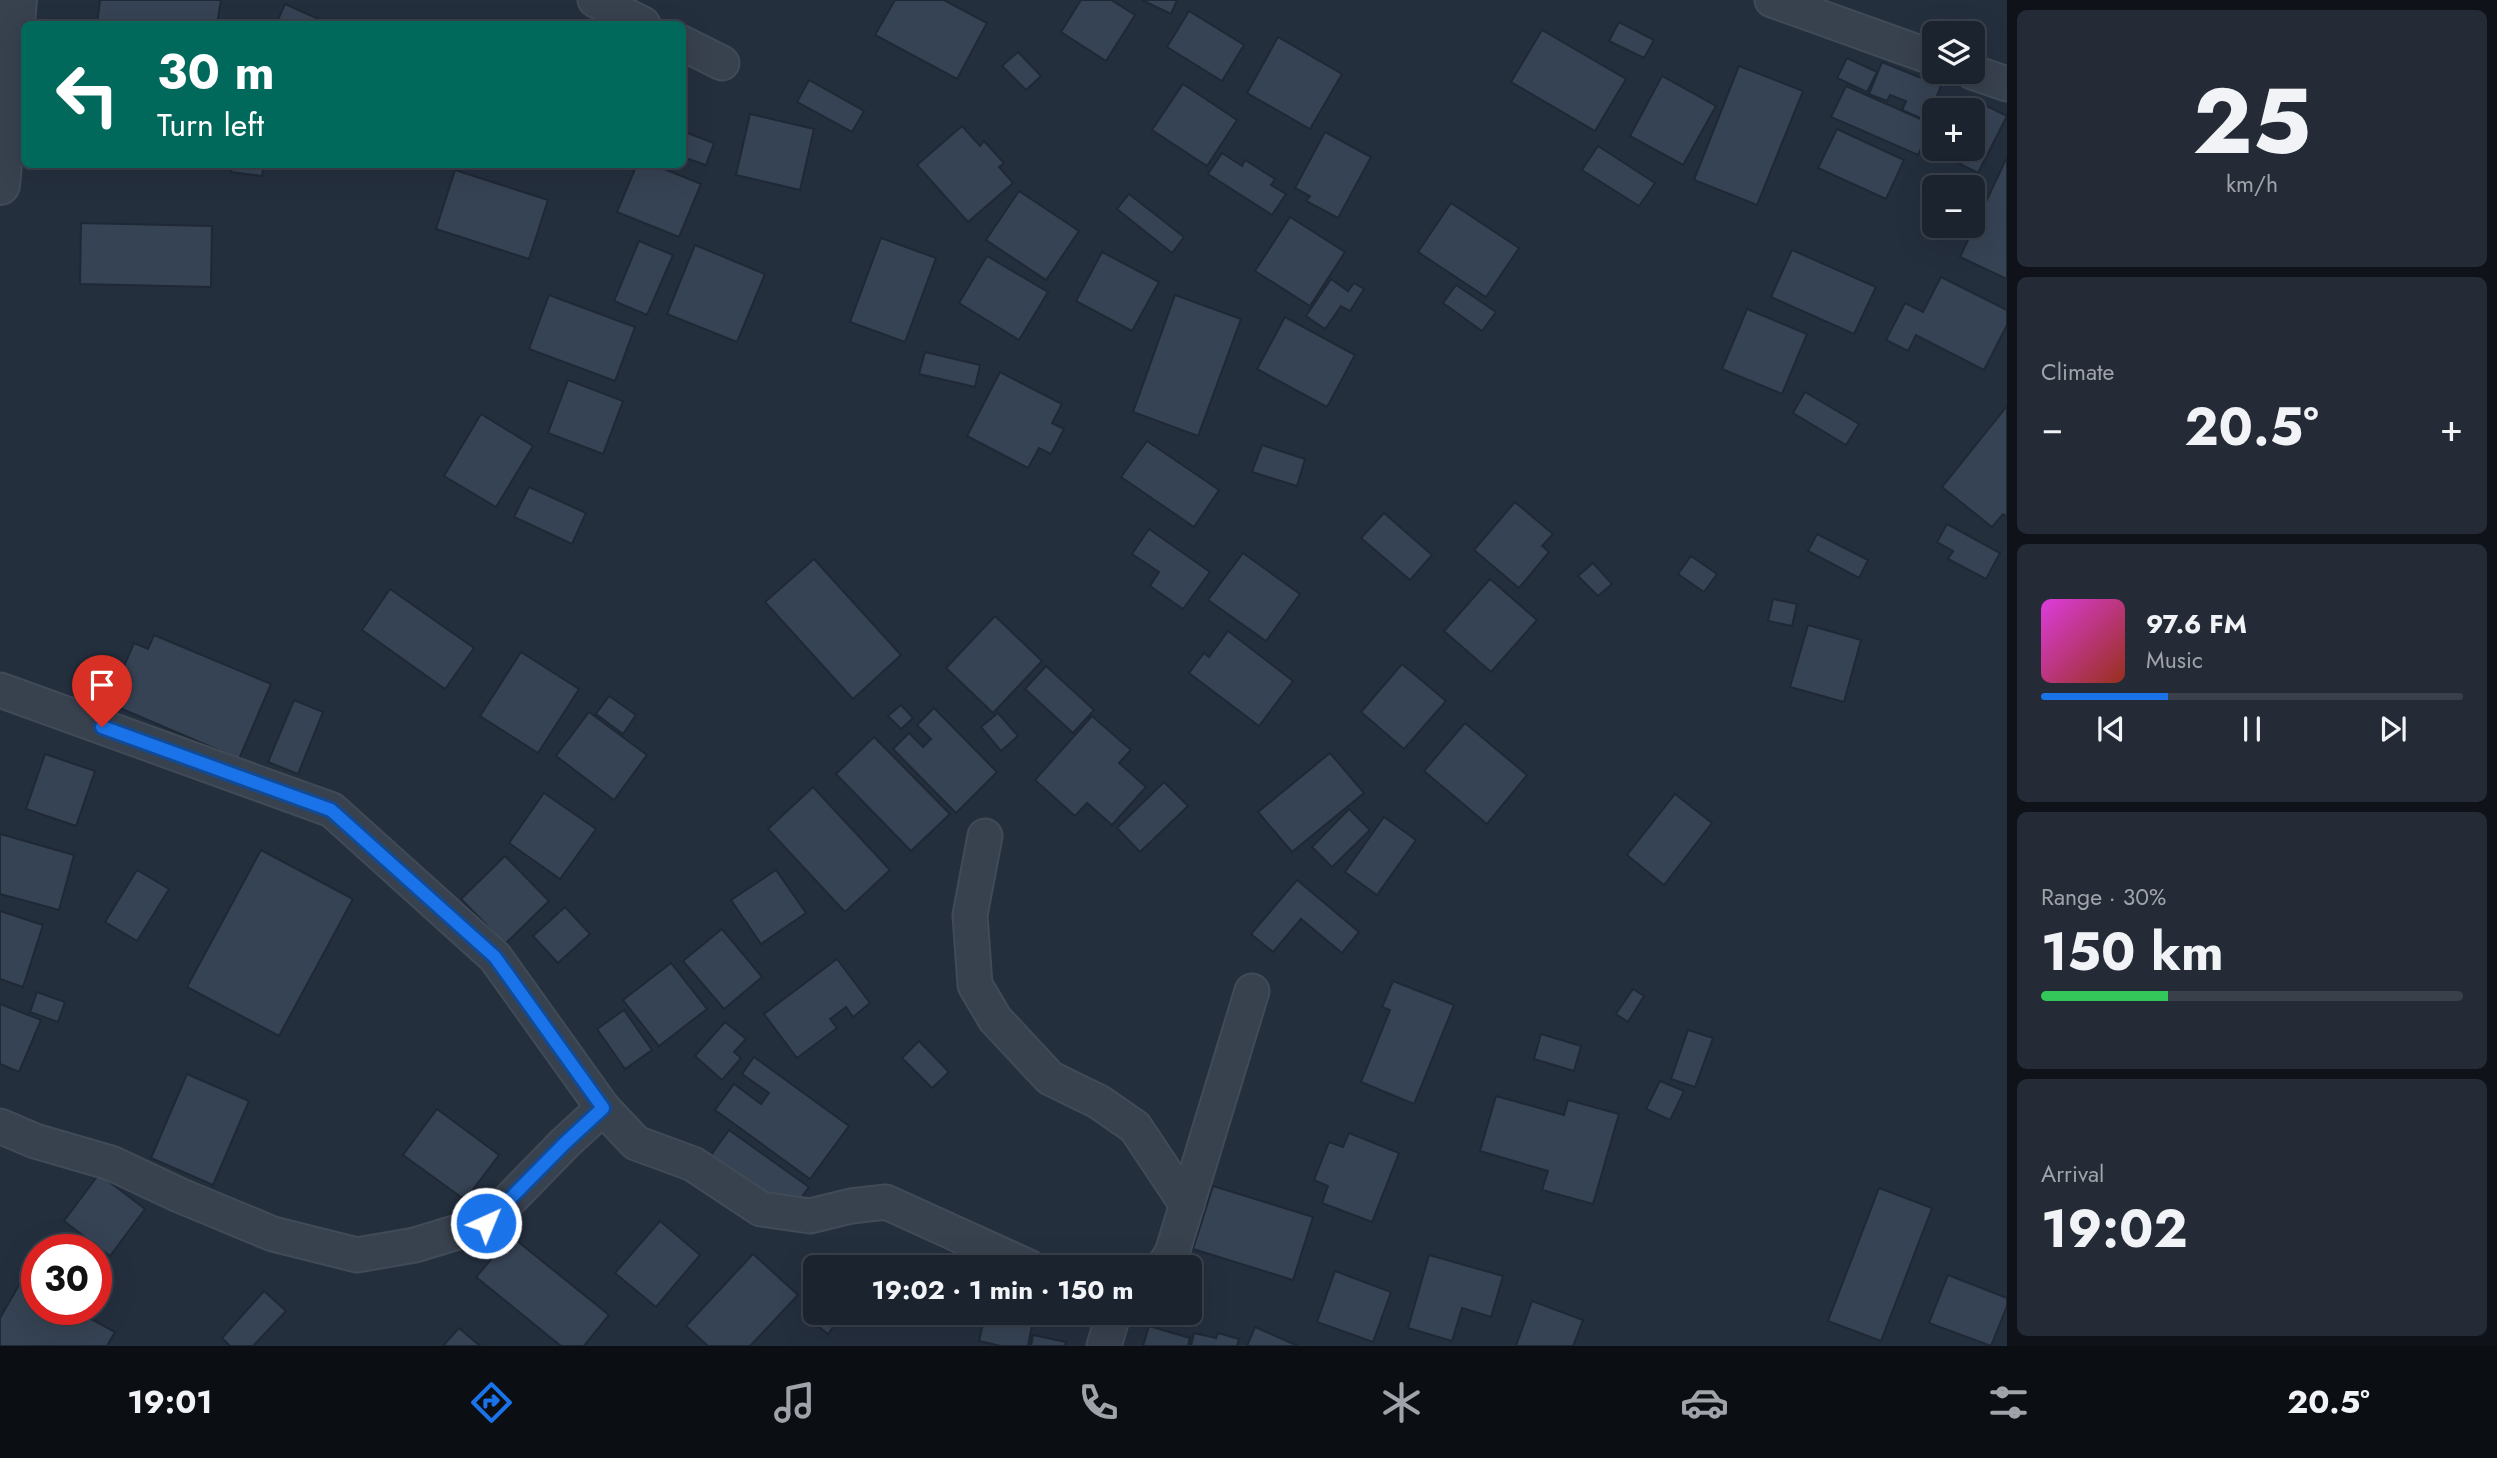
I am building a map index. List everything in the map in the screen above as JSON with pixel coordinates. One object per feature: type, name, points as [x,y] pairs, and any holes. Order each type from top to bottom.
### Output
[{"type":"street","points":[[0,185],[17,0]]},
{"type":"street","points":[[594,0],[637,21]]},
{"type":"street","points":[[1772,0],[1922,54]]},
{"type":"street","points":[[686,45],[722,63]]},
{"type":"street","points":[[1985,76],[2007,84]]},
{"type":"street","points":[[0,690],[331,810],[495,957],[603,1108],[636,1143],[693,1164],[761,1209],[810,1216],[851,1206],[887,1202],[1003,1255]]},
{"type":"street","points":[[985,836],[970,915],[975,985],[995,1019],[1050,1078],[1099,1101],[1135,1127],[1187,1205]]},
{"type":"street","points":[[1171,1255],[1252,991]]},
{"type":"street","points":[[0,1126],[35,1141],[111,1163],[273,1234],[357,1255],[415,1245],[486,1223],[603,1108]]},
{"type":"street","points":[[1104,1346],[1110,1325]]},
{"type":"building","points":[[100,0],[221,0],[218,21],[97,21]]},
{"type":"building","points":[[895,0],[944,0],[987,23],[957,79],[875,35]]},
{"type":"building","points":[[1081,0],[1111,0],[1135,15],[1106,61],[1061,32]]},
{"type":"building","points":[[1142,0],[1177,0],[1171,14]]},
{"type":"building","points":[[285,4],[323,21],[277,21]]},
{"type":"building","points":[[1189,11],[1244,45],[1222,81],[1167,47]]},
{"type":"building","points":[[1619,22],[1654,40],[1644,58],[1609,41]]},
{"type":"building","points":[[1542,30],[1626,79],[1595,131],[1511,82]]},
{"type":"building","points":[[1278,37],[1342,74],[1310,129],[1247,93]]},
{"type":"building","points":[[1018,52],[1041,76],[1026,90],[1002,66]]},
{"type":"building","points":[[1847,58],[1877,72],[1867,92],[1837,78]]},
{"type":"building","points":[[1882,62],[1922,78],[1922,84],[1941,86],[1936,98],[1922,98],[1922,119],[1902,110],[1906,101],[1890,95],[1887,101],[1869,94]]},
{"type":"building","points":[[1739,66],[1803,91],[1757,205],[1694,180]]},
{"type":"building","points":[[1662,76],[1716,106],[1683,165],[1630,136]]},
{"type":"building","points":[[809,80],[864,111],[852,132],[797,102]]},
{"type":"building","points":[[1183,84],[1237,120],[1207,166],[1152,130]]},
{"type":"building","points":[[1846,86],[1922,120],[1922,146],[1918,155],[1831,117]]},
{"type":"building","points":[[1985,105],[2007,116],[1985,159]]},
{"type":"building","points":[[750,114],[814,129],[800,190],[736,175]]},
{"type":"building","points":[[962,126],[980,146],[984,141],[1004,163],[999,167],[1013,183],[968,222],[917,165]]},
{"type":"building","points":[[1837,129],[1904,160],[1886,199],[1818,168]]},
{"type":"building","points":[[686,132],[714,143],[706,165],[686,158]]},
{"type":"building","points":[[1325,132],[1371,157],[1338,218],[1306,201],[1310,196],[1295,188]]},
{"type":"building","points":[[1598,146],[1655,183],[1639,206],[1582,170]]},
{"type":"building","points":[[1222,153],[1242,166],[1245,160],[1275,179],[1271,185],[1286,194],[1272,215],[1208,174]]},
{"type":"building","points":[[2007,157],[2007,279],[1960,257],[1969,238],[1985,238],[1985,204]]},
{"type":"building","points":[[1954,161],[1984,161],[1978,173]]},
{"type":"building","points":[[232,168],[263,168],[262,176],[231,172]]},
{"type":"building","points":[[635,168],[662,168],[701,184],[679,237],[617,212]]},
{"type":"building","points":[[455,170],[548,200],[529,259],[436,229]]},
{"type":"building","points":[[1019,191],[1079,231],[1046,280],[986,240]]},
{"type":"building","points":[[1129,194],[1184,237],[1172,253],[1117,209]]},
{"type":"building","points":[[1451,203],[1519,248],[1486,297],[1418,252]]},
{"type":"building","points":[[1290,217],[1345,252],[1310,306],[1255,271]]},
{"type":"building","points":[[81,223],[212,226],[211,287],[80,284]]},
{"type":"building","points":[[881,238],[936,258],[905,342],[850,322]]},
{"type":"building","points":[[639,241],[673,255],[647,315],[614,301]]},
{"type":"building","points":[[695,245],[765,274],[737,342],[667,314]]},
{"type":"building","points":[[1792,250],[1876,287],[1854,334],[1771,297]]},
{"type":"building","points":[[1102,252],[1159,282],[1132,331],[1076,301]]},
{"type":"building","points":[[987,256],[1048,292],[1019,340],[959,303]]},
{"type":"building","points":[[1941,277],[2007,310],[2007,325],[1984,370],[1916,335],[1908,351],[1886,340],[1905,303],[1923,312]]},
{"type":"building","points":[[1331,279],[1348,291],[1354,283],[1364,289],[1350,311],[1341,306],[1325,329],[1306,316]]},
{"type":"building","points":[[1456,285],[1496,312],[1482,331],[1443,303]]},
{"type":"building","points":[[549,295],[635,327],[615,381],[529,349]]},
{"type":"building","points":[[1175,295],[1241,319],[1198,436],[1133,412]]},
{"type":"building","points":[[1747,309],[1807,334],[1782,394],[1722,369]]},
{"type":"building","points":[[1285,317],[1355,355],[1327,407],[1257,369]]},
{"type":"building","points":[[925,352],[980,365],[975,387],[919,374]]},
{"type":"building","points":[[1000,372],[1062,404],[1052,423],[1064,429],[1051,454],[1039,448],[1028,468],[967,436]]},
{"type":"building","points":[[568,380],[623,401],[603,454],[548,433]]},
{"type":"building","points":[[1805,392],[1859,424],[1846,445],[1793,413]]},
{"type":"building","points":[[2007,406],[2007,517],[2003,514],[1992,527],[1942,487]]},
{"type":"building","points":[[481,414],[533,446],[496,507],[444,476]]},
{"type":"building","points":[[1147,441],[1219,490],[1194,527],[1121,477]]},
{"type":"building","points":[[1262,445],[1305,459],[1297,486],[1252,472]]},
{"type":"building","points":[[529,487],[586,513],[572,544],[514,517]]},
{"type":"building","points":[[1515,502],[1553,534],[1542,546],[1549,552],[1519,588],[1474,550]]},
{"type":"building","points":[[1384,513],[1432,555],[1410,580],[1361,538]]},
{"type":"building","points":[[1947,524],[2000,553],[1986,579],[1948,559],[1953,551],[1937,542]]},
{"type":"building","points":[[1149,529],[1210,572],[1183,609],[1150,586],[1159,572],[1132,554]]},
{"type":"building","points":[[1817,534],[1868,560],[1859,578],[1808,551]]},
{"type":"building","points":[[1243,553],[1300,594],[1266,641],[1208,600]]},
{"type":"building","points":[[1691,556],[1717,574],[1704,592],[1678,574]]},
{"type":"building","points":[[814,559],[901,655],[853,699],[765,602]]},
{"type":"building","points":[[1593,563],[1612,584],[1598,596],[1578,576]]},
{"type":"building","points":[[1490,579],[1537,620],[1491,672],[1444,631]]},
{"type":"building","points":[[390,589],[474,648],[445,689],[362,630]]},
{"type":"building","points":[[1773,599],[1797,604],[1792,626],[1768,621]]},
{"type":"building","points":[[995,616],[1042,661],[993,713],[946,668]]},
{"type":"building","points":[[1808,625],[1861,640],[1844,702],[1790,687]]},
{"type":"building","points":[[1228,631],[1293,681],[1259,726],[1189,673],[1204,653],[1209,657]]},
{"type":"building","points":[[154,635],[271,684],[239,759],[108,703],[134,643],[148,649]]},
{"type":"building","points":[[521,652],[579,689],[538,753],[480,716]]},
{"type":"building","points":[[1402,664],[1446,701],[1404,749],[1361,712]]},
{"type":"building","points":[[1046,666],[1094,710],[1073,733],[1025,689]]},
{"type":"building","points":[[609,696],[636,715],[623,734],[596,714]]},
{"type":"building","points":[[294,700],[323,712],[298,774],[268,762]]},
{"type":"building","points":[[901,705],[913,718],[901,729],[888,716]]},
{"type":"building","points":[[934,708],[997,772],[956,813],[893,749],[909,733],[923,747],[931,739],[917,725]]},
{"type":"building","points":[[589,712],[647,755],[614,800],[556,756]]},
{"type":"building","points":[[998,713],[1018,736],[1001,751],[981,727]]},
{"type":"building","points":[[1092,716],[1131,750],[1119,763],[1146,787],[1112,825],[1087,803],[1075,816],[1035,780]]},
{"type":"building","points":[[1465,723],[1527,775],[1487,824],[1424,771]]},
{"type":"building","points":[[874,737],[950,814],[911,851],[836,774]]},
{"type":"building","points":[[1330,753],[1364,793],[1292,852],[1258,812]]},
{"type":"building","points":[[45,754],[95,771],[76,826],[26,809]]},
{"type":"building","points":[[1164,782],[1188,806],[1140,852],[1117,828]]},
{"type":"building","points":[[813,787],[890,870],[845,912],[768,829]]},
{"type":"building","points":[[544,793],[596,829],[560,879],[509,843]]},
{"type":"building","points":[[1675,794],[1712,823],[1664,885],[1627,855]]},
{"type":"building","points":[[1349,809],[1370,830],[1332,867],[1312,847]]},
{"type":"building","points":[[1384,817],[1416,840],[1377,895],[1345,872]]},
{"type":"building","points":[[0,834],[74,855],[59,910],[0,894]]},
{"type":"building","points":[[261,850],[353,899],[279,1036],[187,987]]},
{"type":"building","points":[[505,856],[549,901],[505,944],[461,899]]},
{"type":"building","points":[[137,870],[169,889],[137,941],[105,922]]},
{"type":"building","points":[[776,870],[806,913],[761,944],[731,900]]},
{"type":"building","points":[[1297,880],[1359,932],[1342,953],[1301,919],[1273,952],[1251,934]]},
{"type":"building","points":[[565,907],[590,934],[558,963],[533,936]]},
{"type":"building","points":[[0,911],[43,925],[23,987],[0,979]]},
{"type":"building","points":[[722,929],[762,977],[724,1009],[683,961]]},
{"type":"building","points":[[837,959],[870,1003],[853,1017],[846,1007],[830,1019],[837,1028],[797,1058],[764,1014]]},
{"type":"building","points":[[671,963],[707,1009],[659,1046],[623,1000]]},
{"type":"building","points":[[1393,981],[1454,1005],[1414,1104],[1361,1082],[1390,1010],[1382,1007]]},
{"type":"building","points":[[1633,989],[1644,996],[1628,1022],[1616,1014]]},
{"type":"building","points":[[37,992],[65,1002],[58,1022],[30,1012]]},
{"type":"building","points":[[0,1004],[41,1020],[19,1072],[0,1064]]},
{"type":"building","points":[[624,1010],[652,1050],[625,1069],[597,1029]]},
{"type":"building","points":[[725,1022],[746,1039],[734,1052],[741,1058],[722,1080],[695,1056]]},
{"type":"building","points":[[1688,1030],[1713,1038],[1695,1087],[1671,1079]]},
{"type":"building","points":[[1541,1034],[1581,1046],[1574,1071],[1534,1059]]},
{"type":"building","points":[[919,1041],[949,1072],[932,1088],[902,1058]]},
{"type":"building","points":[[754,1057],[849,1126],[810,1179],[715,1110],[734,1084],[761,1104],[769,1093],[742,1074]]},
{"type":"building","points":[[187,1074],[249,1101],[213,1185],[151,1158]]},
{"type":"building","points":[[1660,1081],[1684,1091],[1670,1120],[1646,1109]]},
{"type":"building","points":[[1496,1096],[1564,1115],[1568,1100],[1619,1114],[1593,1204],[1542,1190],[1548,1171],[1480,1151]]},
{"type":"building","points":[[437,1109],[499,1155],[465,1200],[403,1155]]},
{"type":"building","points":[[729,1130],[809,1187],[791,1212],[711,1155]]},
{"type":"building","points":[[1349,1133],[1399,1153],[1372,1222],[1322,1203],[1328,1186],[1314,1180],[1329,1142],[1343,1147]]},
{"type":"building","points":[[99,1174],[145,1209],[112,1253],[112,1234],[81,1234],[64,1221]]},
{"type":"building","points":[[1213,1186],[1313,1217],[1293,1280],[1193,1249]]},
{"type":"building","points":[[1879,1188],[1932,1208],[1881,1341],[1828,1321]]},
{"type":"building","points":[[660,1221],[700,1255],[656,1307],[615,1273]]},
{"type":"building","points":[[511,1236],[609,1315],[584,1346],[561,1346],[476,1277]]},
{"type":"building","points":[[753,1254],[798,1295],[750,1346],[708,1346],[686,1326]]},
{"type":"building","points":[[1429,1255],[1503,1276],[1491,1317],[1462,1308],[1452,1341],[1408,1328]]},
{"type":"building","points":[[1335,1271],[1391,1292],[1373,1342],[1317,1322]]},
{"type":"building","points":[[1948,1275],[2007,1298],[2007,1306],[1991,1346],[1929,1323]]},
{"type":"building","points":[[21,1282],[21,1325],[102,1325],[115,1332],[107,1346],[0,1346],[0,1318]]},
{"type":"building","points":[[264,1291],[286,1311],[253,1346],[230,1346],[222,1338]]},
{"type":"building","points":[[1532,1301],[1583,1320],[1573,1346],[1516,1346]]},
{"type":"building","points":[[817,1325],[834,1325],[828,1334]]},
{"type":"building","points":[[983,1325],[1032,1326],[1028,1346],[1001,1346],[979,1341]]},
{"type":"building","points":[[1149,1326],[1190,1338],[1188,1346],[1143,1346]]},
{"type":"building","points":[[1255,1327],[1298,1346],[1247,1346]]},
{"type":"building","points":[[459,1328],[480,1346],[443,1346]]},
{"type":"building","points":[[1194,1333],[1216,1338],[1218,1333],[1239,1339],[1237,1346],[1191,1346]]},
{"type":"building","points":[[1033,1335],[1066,1342],[1065,1346],[1031,1346]]},
{"type":"route","points":[[102,727],[331,810],[495,957],[603,1108],[486,1223]]}]
